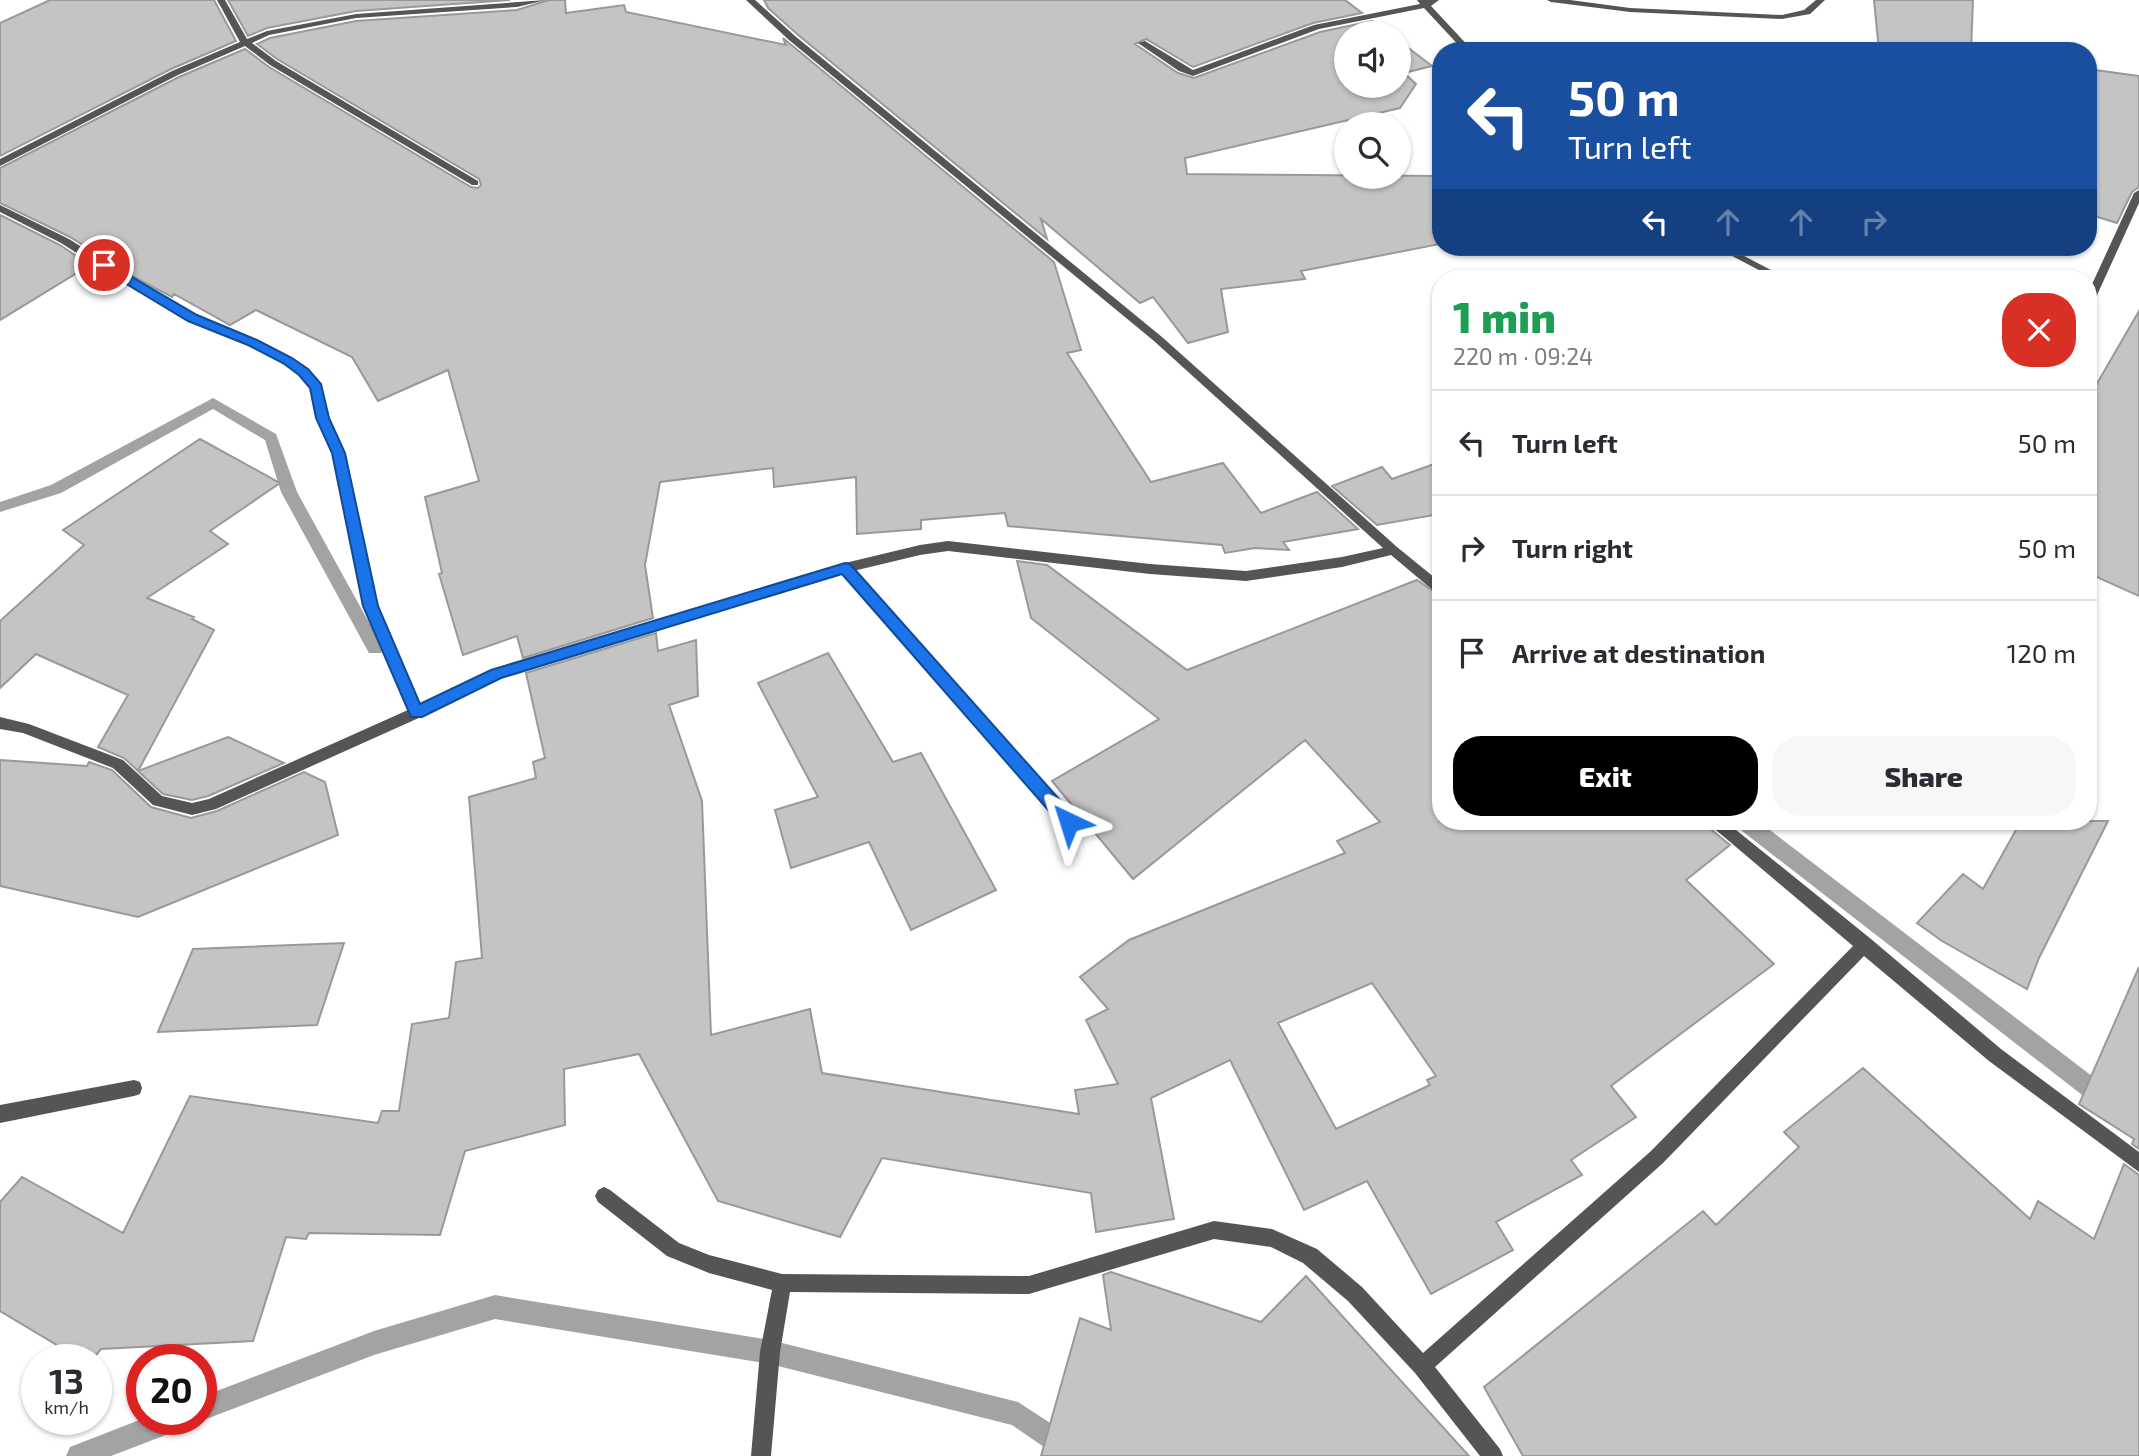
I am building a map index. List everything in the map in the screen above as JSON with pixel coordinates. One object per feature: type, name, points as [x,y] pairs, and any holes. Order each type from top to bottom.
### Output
[{"type":"street","points":[[221,0],[244,41],[273,63],[475,183]]},
{"type":"street","points":[[0,163],[86,117],[244,41],[300,26],[356,16],[517,5],[542,0]]},
{"type":"street","points":[[750,0],[803,47],[1158,339],[1432,582]]},
{"type":"street","points":[[1551,0],[1641,11],[1783,17],[1807,12],[1821,0]]},
{"type":"street","points":[[1142,43],[1192,73],[1206,70],[1295,34],[1427,2],[1461,42]]},
{"type":"street","points":[[2097,284],[2139,193]]},
{"type":"street","points":[[0,208],[65,241],[192,318],[252,342],[304,372],[316,387],[323,418],[339,453],[371,606],[416,713]]},
{"type":"street","points":[[1738,256],[1765,270]]},
{"type":"street","points":[[0,723],[24,728],[118,764],[158,801],[192,809],[211,805],[496,674],[845,568],[920,550],[948,546],[1150,569],[1246,576],[1330,564],[1393,550]]},
{"type":"street","points":[[845,568],[1069,822]]},
{"type":"street","points":[[1726,830],[1996,1055],[2139,1163]]},
{"type":"street","points":[[1422,1366],[1657,1157],[1865,944]]},
{"type":"street","points":[[0,1114],[134,1088]]},
{"type":"street","points":[[604,1196],[673,1250],[709,1264],[782,1283],[1029,1285],[1214,1230],[1272,1238],[1310,1256],[1355,1294],[1422,1366],[1493,1456]]},
{"type":"street","points":[[761,1456],[771,1352],[782,1283]]},
{"type":"building","points":[[50,0],[214,0],[236,41],[171,69],[0,156],[0,23]]},
{"type":"building","points":[[228,0],[510,0],[356,11],[267,28],[248,36]]},
{"type":"building","points":[[549,0],[565,0],[566,13],[624,5],[626,12],[786,45],[783,38],[1054,262],[1081,350],[1067,353],[1151,482],[1223,463],[1261,513],[1317,492],[1358,529],[1283,542],[1289,550],[1255,548],[1225,553],[1222,545],[1008,526],[1005,513],[921,520],[921,529],[857,534],[856,477],[774,487],[773,468],[660,482],[645,565],[653,618],[523,658],[517,636],[463,655],[439,574],[442,573],[425,497],[479,481],[448,370],[378,401],[352,357],[256,310],[230,325],[174,294],[172,297],[134,277],[70,237],[0,203],[0,168],[179,77],[245,49],[269,67],[471,187],[478,188],[481,185],[479,179],[277,59],[257,44],[270,38],[356,21],[517,10]]},
{"type":"building","points":[[764,0],[1345,0],[1362,13],[1313,23],[1193,67],[1146,39],[1135,44],[1178,73],[1194,78],[1334,29],[1334,98],[1407,98],[1400,108],[1383,112],[1334,112],[1334,123],[1185,158],[1187,174],[1334,175],[1334,189],[1411,189],[1411,176],[1432,176],[1432,246],[1301,271],[1305,279],[1221,289],[1228,332],[1188,343],[1153,297],[1140,303],[1041,219],[1047,239],[768,8]]},
{"type":"building","points":[[1874,0],[1973,0],[1971,42],[1878,42]]},
{"type":"building","points":[[1411,50],[1432,66],[1411,71]]},
{"type":"building","points":[[2097,70],[2139,76],[2139,187],[2132,192],[2117,223],[2097,217]]},
{"type":"building","points":[[0,215],[60,245],[90,265],[0,320]]},
{"type":"building","points":[[2139,311],[2139,596],[2097,577],[2097,383]]},
{"type":"building","points":[[200,439],[280,483],[210,531],[228,544],[147,598],[194,617],[192,619],[214,630],[138,771],[124,758],[98,747],[128,695],[36,654],[0,688],[0,621],[84,545],[63,530]]},
{"type":"building","points":[[1432,465],[1432,515],[1377,525],[1332,486],[1382,467],[1392,479]]},
{"type":"building","points":[[1017,561],[1047,565],[1187,670],[1417,580],[1432,590],[1432,830],[1712,830],[1730,845],[1686,880],[1774,964],[1611,1086],[1636,1117],[1571,1160],[1582,1175],[1496,1222],[1513,1250],[1431,1294],[1367,1181],[1304,1210],[1230,1060],[1151,1098],[1174,1219],[1096,1232],[1091,1193],[882,1158],[840,1237],[718,1201],[639,1054],[564,1069],[565,1125],[465,1151],[440,1235],[309,1233],[306,1239],[286,1237],[253,1341],[126,1344],[126,1348],[112,1348],[112,1344],[55,1344],[0,1311],[0,1202],[22,1177],[123,1233],[190,1096],[378,1123],[382,1111],[399,1111],[412,1024],[449,1018],[456,962],[482,958],[469,797],[536,778],[533,762],[545,758],[526,673],[656,633],[658,651],[696,640],[698,696],[669,705],[702,801],[711,1035],[810,1009],[822,1073],[1079,1114],[1075,1090],[1118,1084],[1086,1020],[1108,1009],[1080,977],[1129,940],[1345,853],[1337,841],[1380,822],[1305,740],[1133,879],[1052,781],[1159,719],[1031,618]],"holes":[[[1372,983],[1436,1076],[1427,1080],[1430,1085],[1336,1129],[1278,1023]]]},
{"type":"building","points":[[828,653],[893,762],[921,753],[996,890],[911,930],[869,842],[791,868],[775,810],[818,797],[758,683]]},
{"type":"building","points":[[228,737],[284,763],[208,796],[192,800],[163,794],[138,771]]},
{"type":"building","points":[[0,760],[87,766],[89,762],[112,770],[151,807],[191,818],[217,811],[304,772],[325,782],[338,835],[138,917],[0,886]]},
{"type":"building","points":[[2097,821],[2108,821],[2039,958],[2027,989],[1942,941],[1917,923],[1963,874],[1983,889],[2016,830],[2097,830]]},
{"type":"building","points":[[344,943],[317,1025],[158,1032],[193,949]]},
{"type":"building","points":[[2139,967],[2139,1149],[2132,1144],[2134,1139],[2079,1104]]},
{"type":"building","points":[[1863,1068],[2030,1219],[2038,1201],[2094,1239],[2124,1164],[2139,1175],[2139,1456],[1523,1456],[1484,1387],[1703,1211],[1716,1225],[1799,1147],[1784,1132]]},
{"type":"building","points":[[1111,1272],[1261,1322],[1306,1276],[1469,1456],[1041,1456],[1080,1318],[1111,1330],[1103,1275]]},
{"type":"waterway","points":[[0,507],[56,489],[213,403],[271,437],[289,492],[375,648]]},
{"type":"waterway","points":[[1756,830],[2139,1125]]},
{"type":"waterway","points":[[217,1403],[374,1343],[495,1307],[770,1352],[1018,1414],[1078,1456]]},
{"type":"waterway","points":[[79,1456],[133,1435]]},
{"type":"route","points":[[104,265],[192,318],[252,342],[288,361],[304,372],[316,387],[323,418],[339,453],[371,606],[416,713],[496,674],[845,568],[1069,822]]}]
